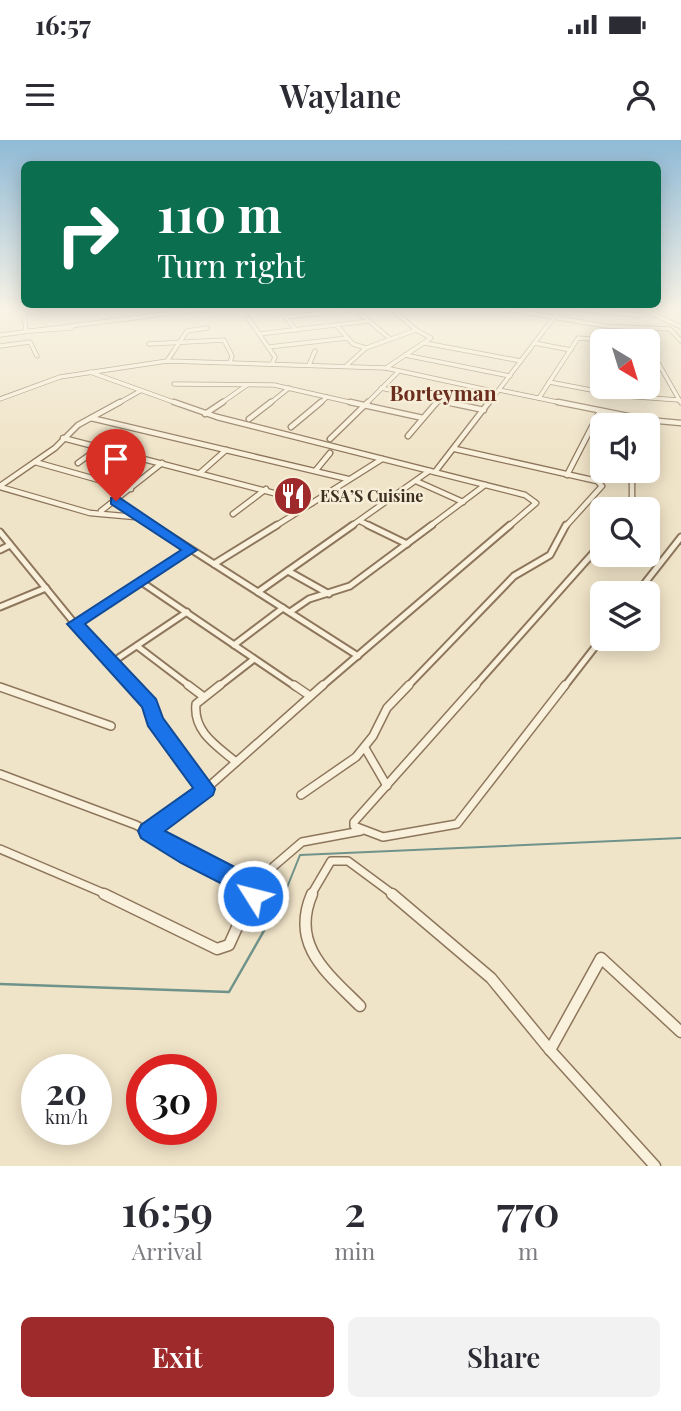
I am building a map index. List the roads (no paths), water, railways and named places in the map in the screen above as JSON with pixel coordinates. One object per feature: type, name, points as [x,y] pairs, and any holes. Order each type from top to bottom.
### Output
[{"type":"street","points":[[167,361],[170,356]]},
{"type":"street","points":[[230,362],[232,356]]},
{"type":"street","points":[[272,364],[274,356]]},
{"type":"street","points":[[309,365],[313,356]]},
{"type":"street","points":[[346,366],[357,356]]},
{"type":"street","points":[[386,369],[404,356]]},
{"type":"street","points":[[409,356],[510,376]]},
{"type":"street","points":[[493,356],[520,361]]},
{"type":"street","points":[[258,592],[432,471],[455,449],[524,356]]},
{"type":"street","points":[[539,398],[567,356]]},
{"type":"street","points":[[0,399],[48,380],[90,372],[167,361],[230,362],[386,369],[608,413]]},
{"type":"street","points":[[660,367],[680,401]]},
{"type":"street","points":[[90,372],[205,414],[532,497],[536,503],[310,696],[206,789],[149,831]]},
{"type":"street","points":[[330,439],[397,372]]},
{"type":"street","points":[[549,382],[590,390]]},
{"type":"street","points":[[174,384],[248,384],[289,388],[423,418]]},
{"type":"street","points":[[205,414],[248,384]]},
{"type":"street","points":[[670,386],[681,387]]},
{"type":"street","points":[[249,419],[289,388]]},
{"type":"street","points":[[381,388],[484,410]]},
{"type":"street","points":[[0,486],[91,418],[140,391]]},
{"type":"street","points":[[291,427],[327,397]]},
{"type":"street","points":[[657,399],[680,401]]},
{"type":"street","points":[[408,436],[439,400]]},
{"type":"street","points":[[567,475],[600,411]]},
{"type":"street","points":[[91,418],[348,479]]},
{"type":"street","points":[[660,423],[681,423]]},
{"type":"street","points":[[63,438],[312,503]]},
{"type":"street","points":[[78,463],[92,453],[93,446]]},
{"type":"street","points":[[301,795],[365,748],[387,708],[514,576],[550,555],[568,522],[602,486],[599,482],[455,449]]},
{"type":"street","points":[[200,473],[226,450]]},
{"type":"street","points":[[316,470],[330,453]]},
{"type":"street","points":[[129,455],[117,466],[129,470]]},
{"type":"street","points":[[214,564],[382,459]]},
{"type":"street","points":[[35,462],[131,489]]},
{"type":"street","points":[[102,512],[162,463]]},
{"type":"street","points":[[416,481],[463,502]]},
{"type":"street","points":[[234,645],[286,610],[309,599],[350,586],[485,485]]},
{"type":"street","points":[[0,486],[90,513],[137,517]]},
{"type":"street","points":[[233,514],[266,489]]},
{"type":"street","points":[[116,501],[137,517],[358,656]]},
{"type":"street","points":[[360,521],[407,544]]},
{"type":"street","points":[[0,532],[75,624],[149,704],[155,721],[206,789]]},
{"type":"street","points":[[646,581],[681,537]]},
{"type":"street","points":[[0,550],[10,545]]},
{"type":"street","points":[[75,624],[191,550]]},
{"type":"street","points":[[361,831],[354,822],[590,557]]},
{"type":"street","points":[[288,571],[329,594]]},
{"type":"street","points":[[140,581],[310,696]]},
{"type":"street","points":[[0,607],[46,588]]},
{"type":"street","points":[[111,663],[187,612]]},
{"type":"street","points":[[137,646],[204,697]]},
{"type":"street","points":[[0,849],[138,908],[217,949],[229,945],[253,892],[274,866],[302,842],[361,831],[397,837],[429,827],[449,828],[457,824],[592,651]]},
{"type":"street","points":[[236,762],[194,720],[196,704],[254,659]]},
{"type":"street","points":[[0,687],[36,702],[111,726]]},
{"type":"street","points":[[365,748],[374,760],[377,775],[387,786]]},
{"type":"street","points":[[0,774],[149,831],[188,856],[248,886],[253,892]]},
{"type":"street","points":[[359,1006],[318,963],[301,927],[310,891],[331,861],[348,861],[457,947],[491,978],[550,1050],[655,1166]]},
{"type":"street","points":[[550,1050],[601,958],[681,1032]]},
{"type":"waterway","points":[[284,895],[300,855],[681,838]]},
{"type":"waterway","points":[[0,984],[229,992],[285,894]]},
{"type":"place","name":"ESA’S Cuisine","points":[[293,496]]},
{"type":"district","name":"Borteyman","points":[[443,394]]}]
